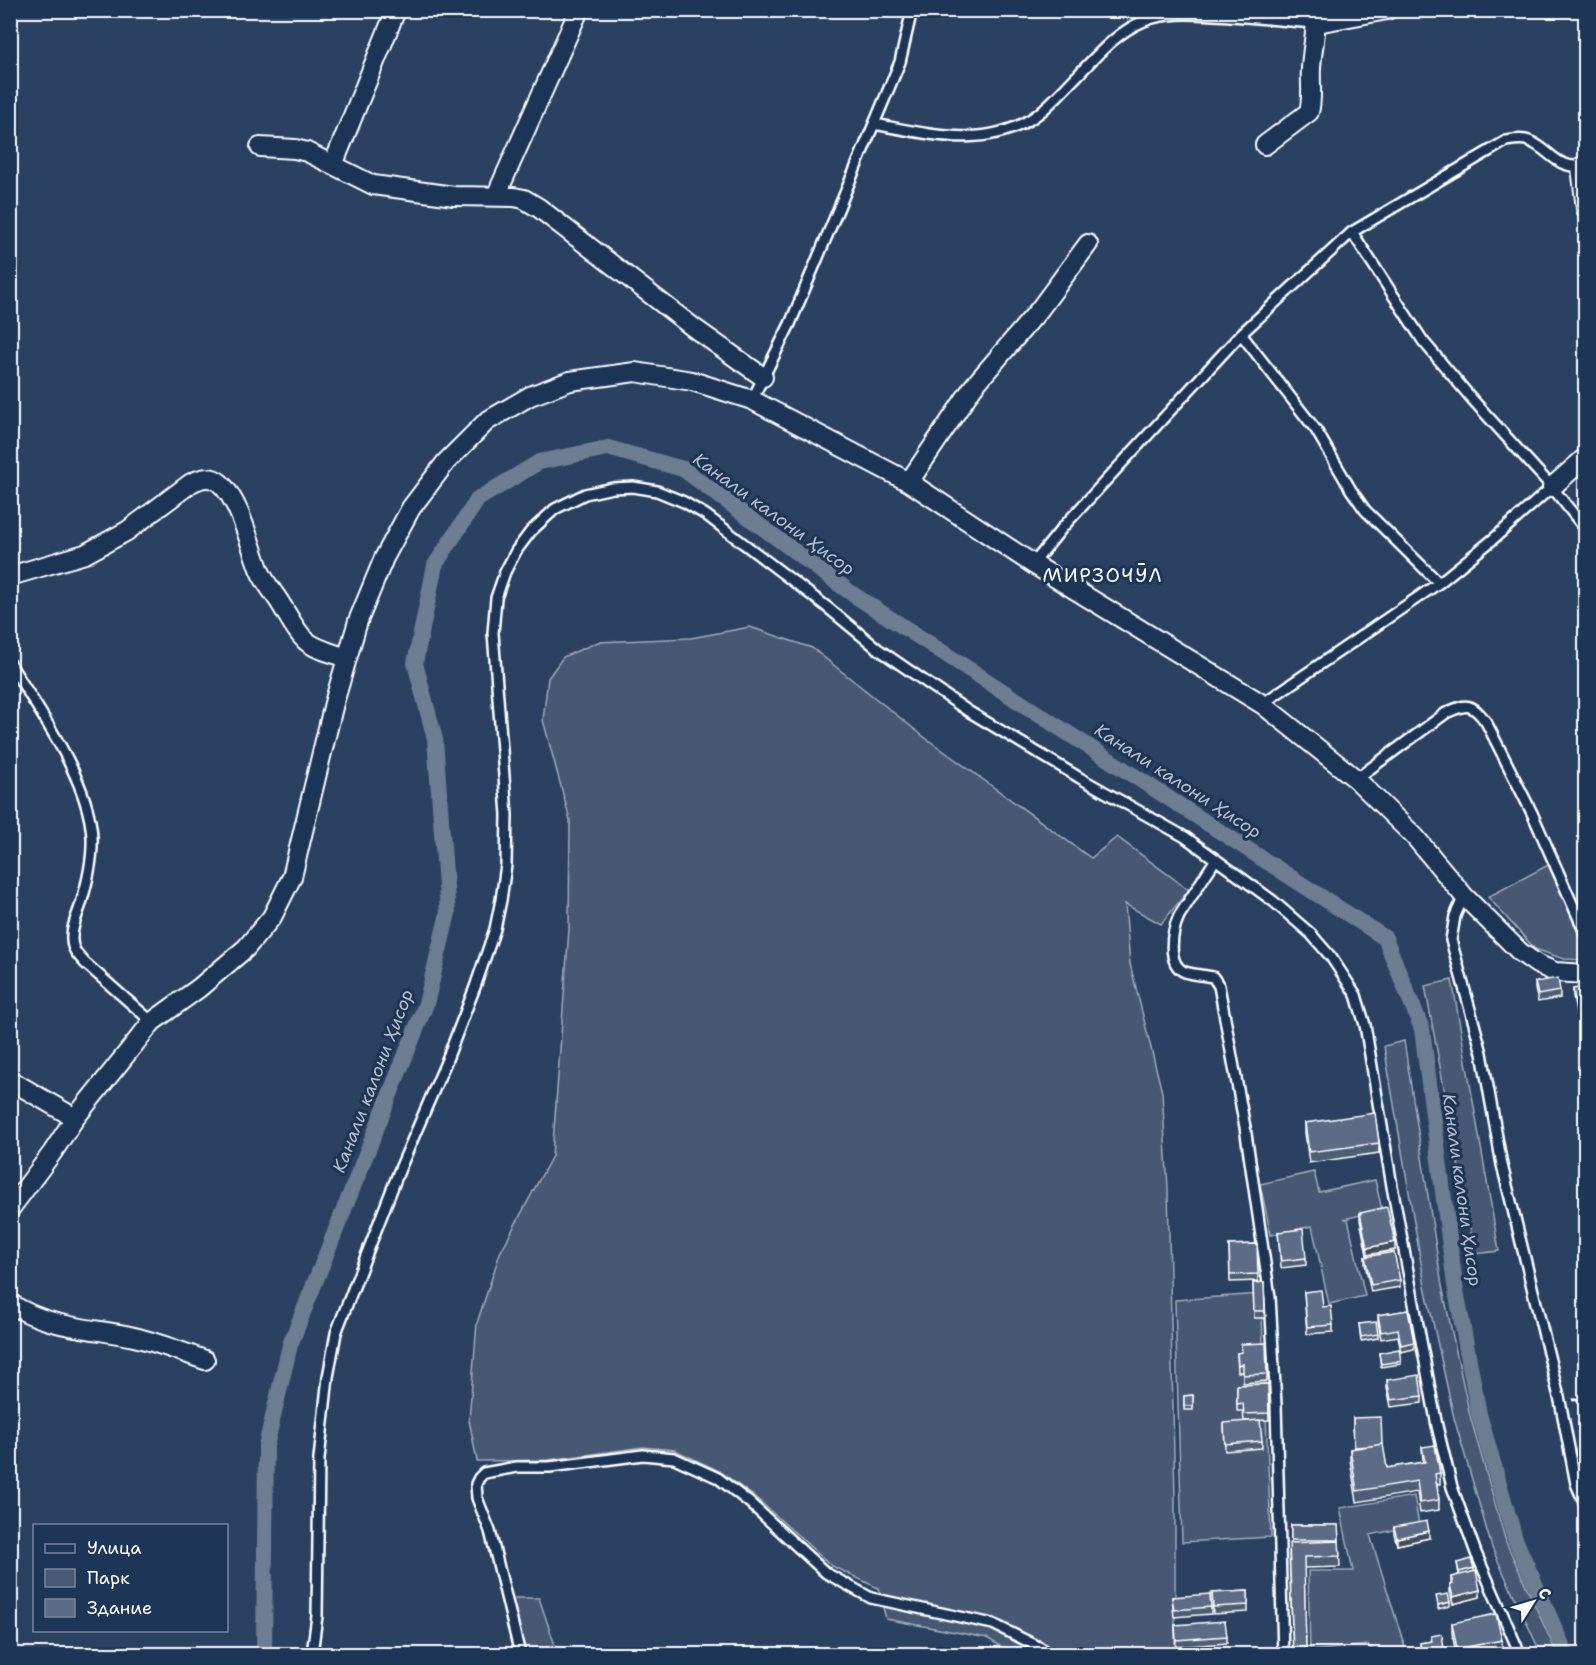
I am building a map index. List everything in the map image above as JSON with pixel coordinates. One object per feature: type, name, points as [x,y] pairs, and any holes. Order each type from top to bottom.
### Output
[{"type":"street","points":[[333,165],[396,10]]},
{"type":"street","points":[[496,196],[579,10]]},
{"type":"street","points":[[1265,146],[1309,112],[1312,100],[1311,66],[1316,17],[1387,10]]},
{"type":"street","points":[[260,147],[308,152],[373,185],[454,196],[524,199],[539,208],[694,328],[764,377]]},
{"type":"street","points":[[1583,166],[1586,209]]},
{"type":"street","points":[[909,482],[973,387],[1039,310],[1088,244]]},
{"type":"street","points":[[10,1209],[75,1118],[152,1022],[199,988],[246,948],[272,918],[292,877],[358,621],[380,569],[411,508],[446,462],[487,421],[530,396],[570,381],[635,372],[692,381],[752,400],[909,482],[1033,564],[1262,704],[1356,779],[1415,837],[1464,896],[1520,952],[1537,964],[1555,972],[1586,974]]},
{"type":"street","points":[[1552,487],[1586,457]]},
{"type":"street","points":[[10,576],[86,554],[127,531],[191,483],[200,478],[211,478],[220,482],[229,494],[247,532],[260,572],[292,624],[314,646],[347,658]]},
{"type":"street","points":[[10,1080],[75,1118]]},
{"type":"street","points":[[10,1303],[21,1311],[41,1318],[88,1330],[134,1337],[205,1360]]},
{"type":"lane","points":[[752,400],[790,324],[900,62],[912,10]]},
{"type":"lane","points":[[874,124],[941,136],[975,138],[1005,131],[1037,115],[1101,50],[1128,29],[1160,16],[1190,14],[1316,17]]},
{"type":"lane","points":[[1033,564],[1063,527],[1241,334],[1352,232],[1506,141],[1517,139],[1530,141],[1555,160],[1568,166],[1583,166]]},
{"type":"lane","points":[[1352,232],[1423,341],[1552,487],[1586,530]]},
{"type":"lane","points":[[1241,334],[1316,430],[1365,510],[1439,584]]},
{"type":"lane","points":[[1262,704],[1439,584],[1552,487]]},
{"type":"lane","points":[[312,1654],[317,1616],[319,1459],[328,1377],[336,1333],[399,1171],[446,1062],[495,929],[506,865],[507,815],[493,633],[496,598],[505,572],[516,551],[531,531],[555,509],[585,494],[613,488],[657,491],[684,502],[743,541],[878,649],[968,711],[1185,837],[1273,901],[1311,934],[1330,957],[1356,995],[1365,1025],[1392,1186],[1437,1426],[1452,1486],[1476,1553],[1520,1654]]},
{"type":"lane","points":[[10,664],[72,769],[87,808],[92,837],[90,871],[73,928],[71,941],[75,952],[152,1022]]},
{"type":"lane","points":[[1356,779],[1446,712],[1461,706],[1471,706],[1486,722],[1532,813],[1586,935]]},
{"type":"lane","points":[[1216,859],[1175,924],[1172,935],[1173,952],[1175,962],[1183,971],[1213,977],[1219,986],[1245,1127],[1269,1297],[1276,1404],[1283,1654]]},
{"type":"lane","points":[[1464,896],[1455,916],[1451,940],[1482,1053],[1502,1165],[1560,1401],[1576,1484],[1586,1506]]},
{"type":"lane","points":[[520,1654],[490,1531],[477,1498],[476,1484],[479,1478],[484,1473],[517,1467],[550,1467],[644,1455],[674,1458],[718,1478],[750,1503],[826,1573],[871,1598],[993,1624],[1041,1648],[1048,1654]]},
{"type":"green space","points":[[750,627],[812,648],[923,736],[1091,858],[1117,837],[1189,890],[1161,924],[1125,904],[1130,964],[1162,1092],[1168,1188],[1175,1500],[1175,1654],[1013,1654],[987,1638],[886,1619],[878,1588],[832,1566],[755,1497],[719,1471],[675,1450],[643,1447],[549,1460],[477,1461],[469,1420],[477,1323],[500,1253],[552,1156],[569,929],[570,820],[543,720],[548,678],[563,657],[598,642],[691,638]]},
{"type":"green space","points":[[1550,864],[1585,949],[1585,960],[1564,959],[1535,949],[1488,897]]},
{"type":"green space","points":[[1452,980],[1499,1251],[1475,1254],[1425,986]]},
{"type":"green space","points":[[1404,1041],[1442,1286],[1470,1416],[1506,1542],[1557,1654],[1541,1654],[1492,1548],[1454,1418],[1425,1286],[1384,1046]]},
{"type":"green space","points":[[1314,1172],[1319,1192],[1375,1180],[1382,1210],[1344,1219],[1348,1219],[1365,1296],[1329,1304],[1312,1226],[1271,1235],[1260,1184]]},
{"type":"green space","points":[[1261,1294],[1271,1537],[1182,1542],[1175,1300]]},
{"type":"green space","points":[[1414,1496],[1419,1525],[1370,1535],[1407,1654],[1375,1654],[1368,1645],[1310,1651],[1308,1571],[1353,1571],[1340,1508]]},
{"type":"green space","points":[[512,1598],[539,1598],[558,1654],[525,1654]]},
{"type":"building","points":[[1558,978],[1560,991],[1538,995],[1535,982]]},
{"type":"building","points":[[1586,987],[1586,1027],[1580,1028],[1573,989]]},
{"type":"building","points":[[1375,1113],[1379,1143],[1309,1152],[1305,1123]]},
{"type":"building","points":[[1387,1207],[1395,1242],[1367,1248],[1360,1213]]},
{"type":"building","points":[[1303,1229],[1306,1258],[1281,1261],[1278,1232]]},
{"type":"building","points":[[1257,1244],[1258,1274],[1230,1275],[1229,1245]]},
{"type":"building","points":[[1394,1252],[1400,1280],[1371,1285],[1365,1257]]},
{"type":"building","points":[[1264,1282],[1265,1311],[1254,1311],[1253,1283]]},
{"type":"building","points":[[1321,1290],[1323,1307],[1331,1306],[1333,1325],[1307,1327],[1304,1292]]},
{"type":"building","points":[[1408,1310],[1414,1342],[1401,1345],[1398,1329],[1381,1332],[1378,1315]]},
{"type":"building","points":[[1376,1322],[1378,1334],[1361,1337],[1359,1324]]},
{"type":"building","points":[[1266,1343],[1267,1374],[1243,1375],[1243,1364],[1238,1365],[1237,1353],[1242,1352],[1241,1344]]},
{"type":"building","points":[[1399,1349],[1401,1361],[1381,1364],[1379,1353]]},
{"type":"building","points":[[1419,1375],[1422,1396],[1391,1400],[1387,1380]]},
{"type":"building","points":[[1268,1384],[1269,1413],[1244,1414],[1243,1403],[1237,1404],[1237,1385]]},
{"type":"building","points":[[1193,1395],[1193,1406],[1184,1406],[1184,1396]]},
{"type":"building","points":[[1381,1417],[1382,1444],[1354,1447],[1353,1418]]},
{"type":"building","points":[[1260,1420],[1262,1441],[1225,1444],[1224,1423]]},
{"type":"building","points":[[1383,1444],[1387,1468],[1425,1462],[1422,1447],[1435,1445],[1440,1473],[1435,1474],[1439,1500],[1420,1503],[1417,1481],[1357,1491],[1350,1449]]},
{"type":"building","points":[[1427,1521],[1429,1531],[1397,1538],[1394,1527]]},
{"type":"building","points":[[1291,1525],[1338,1525],[1339,1540],[1291,1540]]},
{"type":"building","points":[[1339,1541],[1340,1556],[1304,1557],[1306,1651],[1293,1652],[1289,1543]]},
{"type":"building","points":[[1471,1559],[1474,1568],[1459,1572],[1457,1563]]},
{"type":"building","points":[[1476,1571],[1480,1590],[1453,1597],[1451,1577]]},
{"type":"building","points":[[1248,1591],[1248,1605],[1213,1607],[1212,1593]]},
{"type":"building","points":[[1210,1594],[1211,1607],[1174,1610],[1172,1597]]},
{"type":"building","points":[[1448,1594],[1450,1602],[1438,1605],[1436,1596]]},
{"type":"building","points":[[1496,1614],[1502,1640],[1457,1649],[1452,1623]]},
{"type":"building","points":[[1225,1621],[1227,1636],[1176,1640],[1175,1625]]},
{"type":"building","points":[[1442,1634],[1444,1649],[1421,1653],[1420,1643],[1432,1641],[1431,1636]]},
{"type":"waterway","name":"Канали калони Ҳисор","points":[[264,1654],[266,1446],[290,1345],[426,1004],[448,913],[435,739],[415,663],[435,565],[478,499],[539,462],[608,448],[683,469],[854,595],[1385,938],[1422,1029],[1455,1285],[1479,1414],[1515,1539],[1566,1654]]},
{"type":"district","name":"МИРЗОЧӮЛ","points":[[1103,575]]}]
